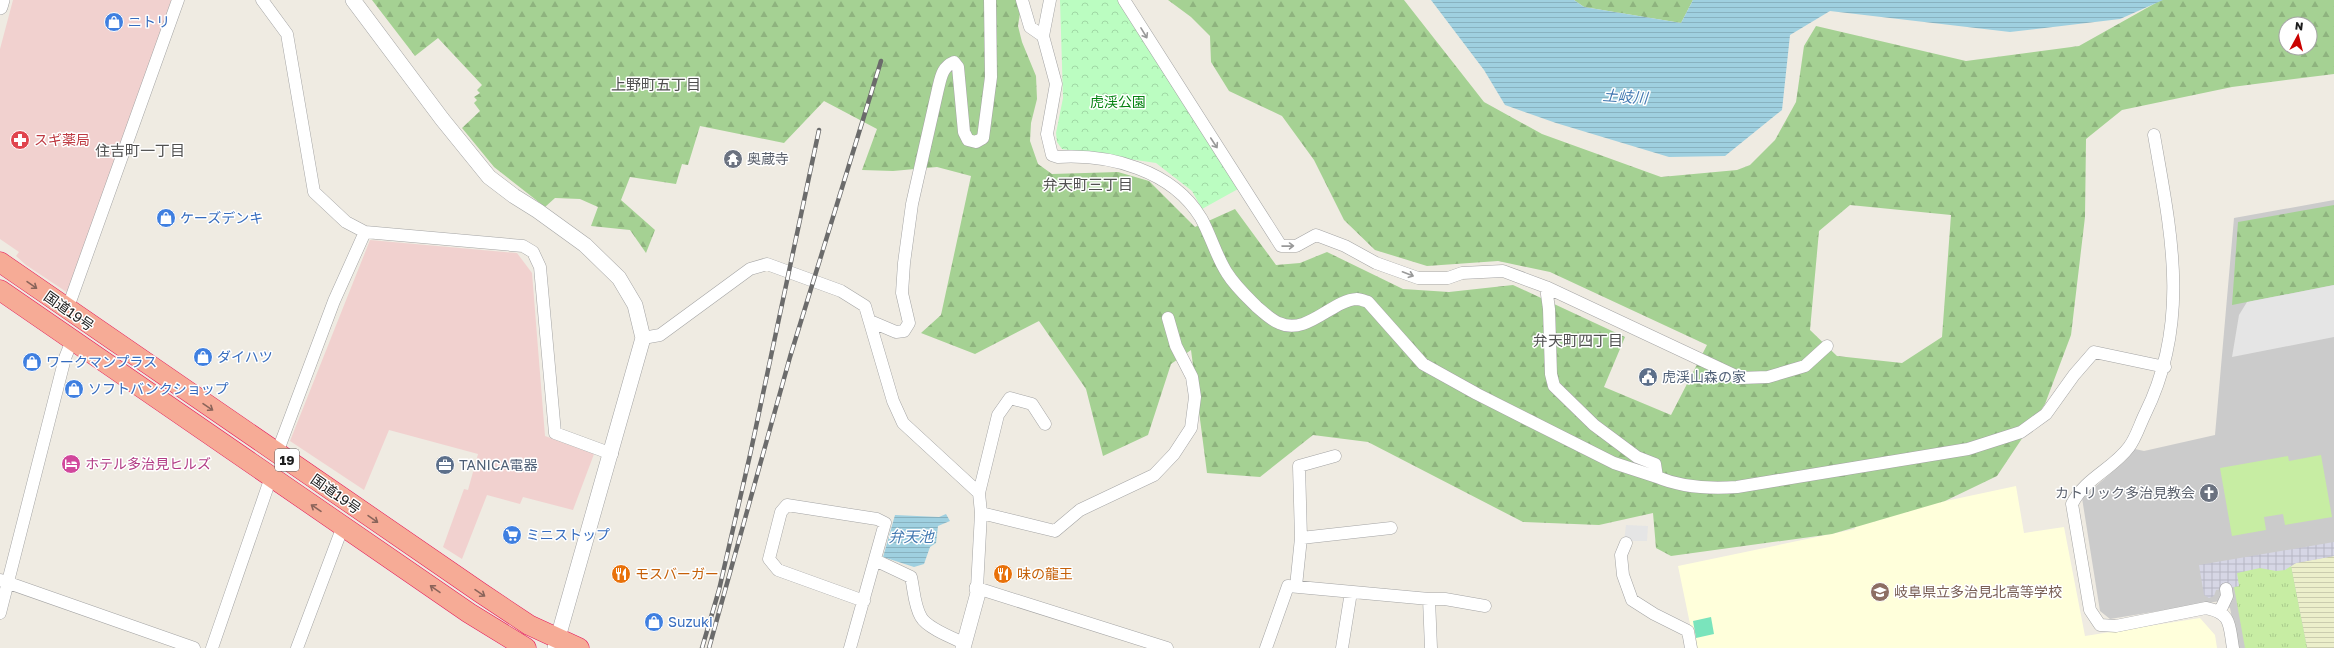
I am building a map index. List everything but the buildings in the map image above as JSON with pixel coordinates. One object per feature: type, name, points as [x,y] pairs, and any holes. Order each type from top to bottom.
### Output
[{"type":"highway","name":"国道19号","points":[[0,262],[67,310],[481,593],[556,643],[579,648]]},
{"type":"highway","name":"国道19号","points":[[0,290],[469,612],[526,648]]},
{"type":"street","points":[[0,7],[2,0]]},
{"type":"street","points":[[67,310],[178,0]]},
{"type":"street","points":[[262,0],[287,34],[314,192],[346,222],[365,232],[523,246],[533,252],[540,266],[555,433],[612,454]]},
{"type":"street","points":[[353,0],[442,119],[489,177],[585,245],[619,278],[635,305],[643,338],[612,454],[556,643]]},
{"type":"street","points":[[870,321],[896,332],[904,330],[909,323],[902,293],[904,263],[911,211],[938,89],[943,71],[947,65],[954,62],[958,67],[964,132],[968,140],[976,142],[983,138],[991,77],[990,0]]},
{"type":"street","points":[[1022,0],[1030,26],[1043,36]]},
{"type":"street","points":[[1050,0],[1043,36],[1056,84],[1047,134],[1052,154],[1058,157],[1100,159],[1143,169],[1178,193],[1200,218],[1227,272],[1243,294],[1266,315],[1278,323],[1291,327],[1325,315],[1343,303],[1356,299],[1368,302],[1423,364],[1477,394],[1614,463],[1657,477],[1670,483],[1709,489],[1737,487],[1968,449],[2021,432],[2046,414],[2074,375],[2094,352],[2165,367]]},
{"type":"street","points":[[1124,0],[1281,246],[1296,246],[1316,235],[1345,246],[1376,263],[1418,278],[1448,278],[1462,273],[1503,271],[1546,287],[1740,378],[1768,377],[1805,366],[1827,346]]},
{"type":"street","points":[[2154,135],[2173,252],[2174,309],[2165,367],[2151,402],[2129,447],[2078,492],[2072,504],[2090,610],[2100,625],[2116,626],[2206,608],[2220,611],[2229,620],[2233,648]]},
{"type":"street","points":[[277,453],[334,301],[365,232]]},
{"type":"street","points":[[643,338],[660,335],[750,270],[768,264],[841,291],[865,306],[893,401],[903,423],[979,493]]},
{"type":"street","points":[[1546,287],[1549,309],[1551,374],[1554,386],[1594,425],[1637,457],[1655,464],[1657,477]]},
{"type":"street","points":[[981,513],[1055,531],[1080,510],[1154,475],[1174,454],[1191,428],[1195,397],[1192,377],[1176,346],[1168,318]]},
{"type":"street","points":[[0,613],[4,581],[65,358],[72,338]]},
{"type":"street","points":[[875,560],[911,577],[914,598],[921,618],[963,646],[978,594],[977,588],[981,513],[979,493],[998,415],[1010,398],[1032,404],[1045,424]]},
{"type":"street","points":[[1296,586],[1300,538],[1299,466],[1335,456]]},
{"type":"street","points":[[212,648],[272,477]]},
{"type":"street","points":[[850,648],[864,601],[885,523],[877,519],[787,505],[781,512],[769,559],[778,570],[864,601]]},
{"type":"street","points":[[297,648],[343,526]]},
{"type":"street","points":[[1300,538],[1391,528]]},
{"type":"street","points":[[1626,543],[1621,555],[1623,575],[1632,600],[1654,614],[1688,631],[1691,648]]},
{"type":"street","points":[[4,581],[194,648]]},
{"type":"street","points":[[1266,648],[1288,586],[1429,599],[1445,599],[1484,606]]},
{"type":"street","points":[[977,588],[1167,648]]},
{"type":"street","points":[[2220,611],[2227,596],[2226,589]]},
{"type":"street","points":[[1342,648],[1351,592]]},
{"type":"street","points":[[1429,599],[1431,648]]},
{"type":"shaded area","points":[[13,0],[172,0],[68,293],[26,265],[16,256],[19,252],[0,239],[0,49]]},
{"type":"shaded area","points":[[2334,200],[2334,648],[2238,648],[2230,608],[2220,601],[2110,619],[2100,611],[2082,498],[2125,461],[2135,449],[2144,451],[2215,435],[2234,218]]},
{"type":"shaded area","points":[[370,240],[517,253],[532,273],[545,436],[594,454],[573,510],[523,497],[520,504],[487,495],[462,559],[443,547],[464,489],[468,490],[478,454],[389,430],[364,490],[290,441]]},
{"type":"shaded area","points":[[2334,285],[2334,337],[2232,357],[2239,315],[2247,302]]},
{"type":"shaded area","name":"岐阜県立多治見北高等学校","points":[[2016,486],[2024,533],[2064,527],[2085,636],[2200,618],[2215,635],[2217,648],[1695,648],[1678,566],[1855,529],[1852,521]]},
{"type":"shaded area","points":[[1626,525],[1648,526],[1647,541],[1632,541],[1628,545],[1624,542]]},
{"type":"shaded area","points":[[2334,542],[2334,556],[2296,563],[2285,570],[2276,571],[2260,568],[2237,573],[2239,586],[2216,590],[2214,596],[2209,598],[2204,595],[2199,565]]},
{"type":"shaded area","points":[[2334,556],[2334,648],[2307,648],[2291,566],[2296,563]]},
{"type":"green space","points":[[372,0],[1022,0],[1018,26],[1022,42],[1036,76],[1037,99],[1031,123],[1030,141],[1038,164],[1052,174],[1118,172],[1149,181],[1195,227],[1235,209],[1276,265],[1300,263],[1327,252],[1403,289],[1449,292],[1513,285],[1625,337],[1604,387],[1671,415],[1707,345],[1550,272],[1498,261],[1427,266],[1375,250],[1344,220],[1314,160],[1282,116],[1229,91],[1211,62],[1210,36],[1191,17],[1168,0],[1404,0],[1484,102],[1542,134],[1661,177],[1737,170],[1750,165],[1775,140],[1796,102],[1804,46],[1816,26],[1966,61],[2079,46],[2161,0],[2334,0],[2334,74],[2232,87],[2122,110],[2086,139],[2085,217],[2071,335],[2045,404],[1997,476],[1945,501],[1832,534],[1671,556],[1656,548],[1653,513],[1599,525],[1523,522],[1368,442],[1313,435],[1260,477],[1207,473],[1191,350],[1171,364],[1148,435],[1103,456],[1086,389],[1039,321],[975,354],[921,333],[941,315],[971,176],[937,167],[893,171],[862,170],[877,129],[824,101],[784,143],[700,126],[688,165],[682,164],[676,184],[630,177],[621,200],[655,230],[646,253],[630,230],[591,226],[598,207],[580,199],[555,198],[545,207],[494,167],[462,128],[480,111],[474,103],[477,100],[474,97],[480,93],[477,90],[482,85],[438,38],[415,56]],"holes":[[[1850,205],[1951,215],[1942,337],[1902,363],[1837,356],[1810,330],[1819,231]]]},
{"type":"green space","name":"虎渓公園","points":[[1060,0],[1119,0],[1238,189],[1202,209],[1192,191],[1156,163],[1062,149],[1057,142],[1056,133],[1063,98]]},
{"type":"green space","points":[[1574,0],[1693,0],[1681,23],[1584,7]]},
{"type":"green space","points":[[2334,205],[2334,285],[2232,305],[2238,222]]},
{"type":"green space","points":[[2321,455],[2332,517],[2285,525],[2283,514],[2264,517],[2266,530],[2232,536],[2220,468],[2288,456],[2289,461]]},
{"type":"green space","points":[[2291,566],[2307,648],[2245,648],[2234,587],[2239,586],[2236,573],[2259,568],[2283,570]]},
{"type":"green space","points":[[1711,617],[1714,634],[1696,638],[1693,621]]},
{"type":"water","name":"土岐川","points":[[1431,0],[1574,0],[1584,7],[1681,23],[1693,0],[2163,0],[2120,19],[2010,32],[1830,11],[1790,35],[1782,110],[1725,156],[1669,157],[1556,123],[1505,105],[1484,70]]},
{"type":"water","name":"弁天池","points":[[946,514],[950,521],[938,526],[936,543],[930,547],[924,564],[914,567],[883,557],[895,515],[939,517]]},
{"type":"railway","points":[[709,648],[790,357],[881,61]]},
{"type":"railway","points":[[702,648],[719,590],[750,455],[819,130]]},
{"type":"place","name":"ニトリ","points":[[114,22]]},
{"type":"place","name":"スギ薬局","points":[[20,140]]},
{"type":"place","name":"奥蔵寺","points":[[733,159]]},
{"type":"place","name":"ケーズデンキ","points":[[166,218]]},
{"type":"place","name":"ダイハツ","points":[[203,357]]},
{"type":"place","name":"ワークマンプラス","points":[[32,362]]},
{"type":"place","name":"虎渓山森の家","points":[[1648,377]]},
{"type":"place","name":"ソフトバンクショップ","points":[[74,389]]},
{"type":"place","name":"ホテル多治見ヒルズ","points":[[71,464]]},
{"type":"place","name":"TANICA電器","points":[[445,465]]},
{"type":"place","name":"カトリック多治見教会","points":[[2209,493]]},
{"type":"place","name":"ミニストップ","points":[[512,535]]},
{"type":"place","name":"モスバーガー","points":[[621,574]]},
{"type":"place","name":"味の龍王","points":[[1003,574]]},
{"type":"place","name":"岐阜県立多治見北高等学校","points":[[1880,592]]},
{"type":"place","name":"Suzuki","points":[[654,622]]},
{"type":"district","name":"上野町五丁目","points":[[656,85]]},
{"type":"district","name":"住吉町一丁目","points":[[140,151]]},
{"type":"district","name":"弁天町三丁目","points":[[1088,185]]},
{"type":"district","name":"弁天町四丁目","points":[[1578,341]]}]
